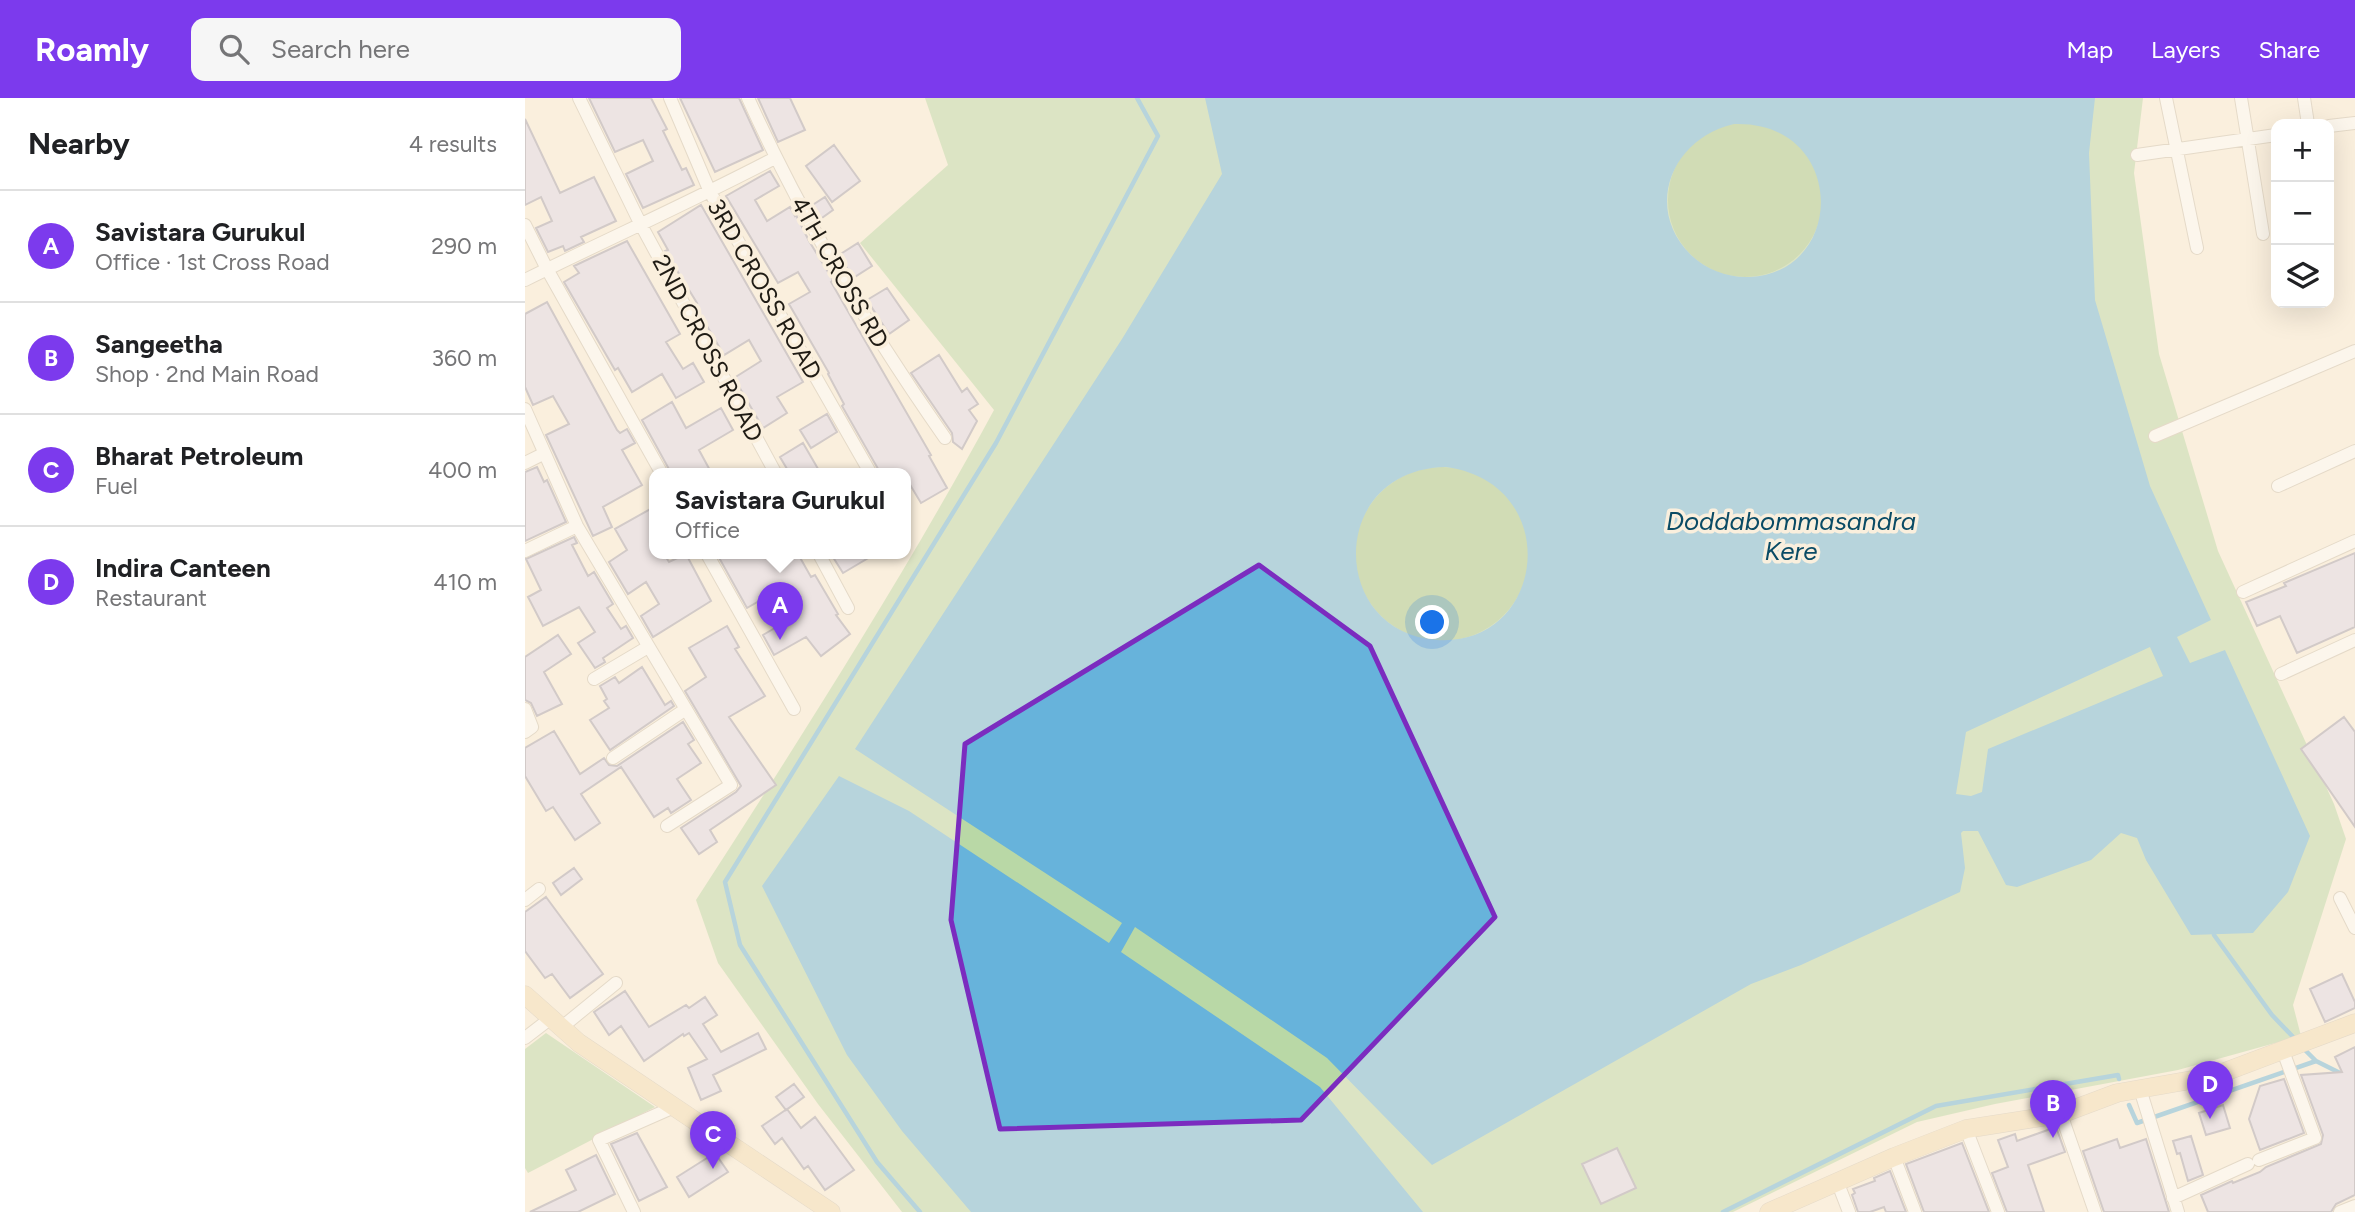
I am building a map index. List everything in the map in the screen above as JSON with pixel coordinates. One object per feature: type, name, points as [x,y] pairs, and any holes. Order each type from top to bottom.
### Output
[{"type":"main road","points":[[525,995],[579,1043],[831,1212]]},
{"type":"main road","points":[[1769,1212],[1837,1181],[1966,1129],[2061,1114],[2117,1093],[2214,1076],[2355,1023]]},
{"type":"street","name":"2ND CROSS ROAD","points":[[579,98],[640,223],[773,468]]},
{"type":"street","name":"3RD CROSS ROAD","points":[[670,98],[710,192],[868,468]]},
{"type":"street","name":"4TH CROSS RD","points":[[748,98],[775,158],[880,342],[945,438]]},
{"type":"street","points":[[2166,98],[2197,248]]},
{"type":"street","points":[[2241,98],[2263,234]]},
{"type":"street","points":[[2304,98],[2307,119]]},
{"type":"street","points":[[2334,126],[2355,123]]},
{"type":"street","points":[[2137,155],[2175,147],[2271,136]]},
{"type":"street","points":[[525,280],[775,158]]},
{"type":"street","points":[[525,225],[659,468]]},
{"type":"street","points":[[2155,436],[2355,351]]},
{"type":"street","points":[[525,409],[577,526],[731,785],[667,826]]},
{"type":"street","points":[[2278,485],[2355,451]]},
{"type":"street","points":[[525,463],[543,454]]},
{"type":"street","points":[[525,551],[577,526]]},
{"type":"street","points":[[2243,592],[2355,541]]},
{"type":"street","points":[[710,559],[793,709]]},
{"type":"street","points":[[822,559],[848,607]]},
{"type":"street","points":[[2281,674],[2355,640]]},
{"type":"street","points":[[594,679],[648,647]]},
{"type":"street","points":[[525,709],[532,727],[525,732]]},
{"type":"street","points":[[613,758],[686,709]]},
{"type":"street","points":[[525,900],[539,889]]},
{"type":"street","points":[[2340,898],[2355,928]]},
{"type":"street","points":[[525,1038],[557,1023],[616,983]]},
{"type":"street","points":[[2173,1198],[2315,1138],[2283,1051]]},
{"type":"street","points":[[2140,1089],[2178,1212]]},
{"type":"street","points":[[634,1212],[599,1140],[674,1107]]},
{"type":"street","points":[[2061,1114],[2095,1212]]},
{"type":"street","points":[[1966,1129],[1998,1212]]},
{"type":"street","points":[[1894,1157],[1915,1212]]},
{"type":"street","points":[[1837,1181],[1849,1212]]},
{"type":"street","points":[[2340,1212],[2355,1206]]},
{"type":"highlighted area","points":[[1259,565],[1370,646],[1495,917],[1301,1120],[1000,1129],[951,920],[965,744]]},
{"type":"green space","name":"Doddabommasandra Kere","points":[[925,98],[2143,98],[2134,173],[2159,354],[2218,551],[2334,804],[2346,839],[2293,1005],[2301,1036],[2178,1070],[1995,1104],[1917,1122],[1733,1212],[902,1212],[818,1104],[718,963],[696,900],[911,559],[994,410],[860,243],[948,165]]},
{"type":"green space","points":[[1745,123],[1774,129],[1799,146],[1816,171],[1822,200],[1816,229],[1799,254],[1774,271],[1745,277],[1716,271],[1691,254],[1674,229],[1668,200],[1674,171],[1691,146],[1716,129]]},
{"type":"green space","points":[[1442,467],[1475,474],[1503,493],[1522,521],[1529,554],[1522,587],[1503,615],[1475,634],[1442,641],[1409,634],[1381,615],[1362,587],[1355,554],[1362,521],[1381,493],[1409,474]]},
{"type":"green space","points":[[546,1033],[655,1107],[528,1173],[525,1168],[525,1049]]},
{"type":"water","name":"Doddabommasandra Kere","points":[[1205,98],[2095,98],[2089,153],[2095,300],[2150,486],[2211,620],[2177,637],[2190,663],[2225,650],[2310,836],[2288,892],[2253,933],[2191,935],[2146,860],[2137,838],[2121,833],[2091,860],[2017,887],[2006,885],[1978,831],[1963,831],[1961,833],[1965,868],[1960,892],[1801,965],[1751,984],[1432,1165],[1327,1058],[1135,927],[1121,952],[1320,1087],[1423,1212],[971,1212],[902,1131],[847,1055],[762,886],[839,776],[909,811],[1109,943],[1122,923],[855,749],[1122,339],[1222,174]],"holes":[[[1734,124],[1771,129],[1798,146],[1814,169],[1821,197],[1818,225],[1805,250],[1782,269],[1750,277],[1726,274],[1697,260],[1677,236],[1669,217],[1667,197],[1671,177],[1680,159],[1694,144],[1712,132]],[[1446,467],[1484,479],[1510,502],[1524,531],[1527,562],[1520,593],[1502,618],[1474,635],[1437,640],[1401,631],[1376,610],[1361,583],[1356,552],[1362,521],[1379,494],[1407,475]],[[2150,647],[2163,676],[1988,749],[1982,792],[1971,796],[1956,794],[1966,732]]]},
{"type":"building","points":[[589,98],[651,98],[667,129],[663,131],[682,170],[686,168],[694,185],[643,208],[626,174],[653,161],[643,140],[615,152]]},
{"type":"building","points":[[680,98],[739,98],[763,150],[715,172]]},
{"type":"building","points":[[758,98],[790,98],[805,130],[778,142]]},
{"type":"building","points":[[525,119],[560,193],[594,177],[616,221],[581,237],[584,242],[565,251],[563,246],[548,252],[536,228],[552,221],[541,197],[525,205]]},
{"type":"building","points":[[834,145],[860,181],[832,202],[806,166]]},
{"type":"building","points":[[770,171],[779,186],[755,200],[767,221],[790,207],[796,215],[947,488],[921,503],[911,486],[911,468],[878,468],[842,406],[844,404],[829,373],[789,304],[810,292],[798,272],[778,283],[726,196]]},
{"type":"building","points":[[825,197],[833,210],[819,220],[811,206]]},
{"type":"building","points":[[701,205],[803,382],[777,397],[787,413],[763,428],[734,378],[761,361],[749,340],[724,355],[694,304],[697,303],[665,251],[668,250],[658,232]]},
{"type":"building","points":[[627,241],[680,334],[666,342],[683,369],[693,363],[704,382],[676,398],[662,374],[632,392],[618,368],[615,370],[564,282],[579,273],[574,266]]},
{"type":"building","points":[[858,243],[872,266],[853,278],[839,255]]},
{"type":"building","points":[[887,288],[909,320],[889,334],[867,300]]},
{"type":"building","points":[[547,302],[617,430],[620,433],[627,429],[635,443],[622,450],[642,485],[603,507],[612,527],[593,536],[546,435],[569,424],[553,396],[533,405],[525,387],[525,314]]},
{"type":"building","points":[[939,355],[962,392],[967,388],[978,404],[969,410],[977,421],[962,449],[953,442],[952,433],[911,373]]},
{"type":"building","points":[[672,402],[686,428],[721,408],[733,430],[699,450],[709,468],[668,468],[642,420]]},
{"type":"building","points":[[827,414],[837,432],[811,448],[800,430]]},
{"type":"building","points":[[803,443],[818,468],[786,468],[780,457]]},
{"type":"building","points":[[537,467],[544,482],[547,480],[566,522],[525,541],[525,472]]},
{"type":"building","points":[[649,510],[649,559],[667,559],[669,562],[689,559],[711,601],[653,637],[641,616],[659,604],[646,582],[628,594],[609,562],[627,550],[615,529]]},
{"type":"building","points":[[574,537],[577,543],[572,545],[588,576],[594,572],[613,604],[607,608],[621,629],[626,626],[633,638],[603,658],[605,662],[595,668],[578,643],[595,632],[579,607],[543,626],[528,597],[541,590],[526,559]]},
{"type":"building","points":[[2355,553],[2355,627],[2297,653],[2280,616],[2257,626],[2246,602]]},
{"type":"building","points":[[720,559],[801,559],[811,577],[815,575],[838,614],[836,615],[850,634],[821,656],[806,637],[774,655],[763,635],[797,615],[780,589],[747,608]]},
{"type":"building","points":[[834,559],[867,559],[843,573]]},
{"type":"building","points":[[727,626],[739,647],[735,649],[765,696],[729,717],[776,785],[710,830],[717,842],[699,854],[681,828],[741,786],[685,691],[706,677],[689,648]]},
{"type":"building","points":[[558,635],[571,654],[544,672],[562,704],[537,716],[531,703],[525,700],[525,657]]},
{"type":"building","points":[[642,667],[665,705],[671,701],[674,706],[610,750],[590,720],[609,708],[600,686],[615,677],[619,683]]},
{"type":"building","points":[[2344,717],[2355,732],[2355,827],[2301,749]]},
{"type":"building","points":[[683,722],[694,740],[688,744],[701,763],[677,779],[691,800],[671,813],[668,808],[654,817],[621,767],[581,794],[600,823],[575,840],[553,807],[546,811],[525,776],[525,748],[554,731],[580,774],[604,758],[609,765],[617,766]]},
{"type":"building","points":[[574,868],[582,879],[561,895],[553,883]]},
{"type":"building","points":[[546,897],[603,974],[570,998],[552,974],[545,978],[525,951],[525,912]]},
{"type":"building","points":[[2342,974],[2355,1002],[2355,1008],[2325,1022],[2310,989]]},
{"type":"building","points":[[625,991],[649,1027],[686,1005],[689,1008],[705,997],[717,1015],[703,1024],[721,1052],[758,1033],[766,1049],[713,1075],[721,1091],[701,1100],[688,1068],[707,1059],[689,1033],[684,1036],[683,1034],[644,1061],[621,1026],[609,1035],[594,1012]]},
{"type":"building","points":[[2355,1047],[2355,1195],[2336,1204],[2331,1212],[2208,1212],[2201,1195],[2321,1144],[2323,1135],[2301,1075],[2342,1072],[2335,1057]]},
{"type":"building","points":[[2284,1079],[2304,1133],[2260,1150],[2249,1119],[2260,1086]]},
{"type":"building","points":[[794,1084],[804,1097],[786,1110],[776,1097]]},
{"type":"building","points":[[2223,1105],[2230,1128],[2206,1135],[2199,1113]]},
{"type":"building","points":[[787,1109],[801,1128],[815,1117],[854,1170],[825,1190],[808,1166],[804,1169],[782,1138],[775,1144],[762,1126]]},
{"type":"building","points":[[2056,1127],[2065,1152],[2028,1165],[2044,1212],[2007,1212],[1992,1173],[2008,1167],[1998,1140],[2015,1134],[2017,1141]]},
{"type":"building","points":[[637,1133],[667,1187],[639,1201],[611,1144]]},
{"type":"building","points":[[2191,1136],[2203,1175],[2188,1181],[2180,1153],[2177,1154],[2173,1141]]},
{"type":"building","points":[[2117,1139],[2120,1148],[2146,1139],[2169,1212],[2104,1212],[2083,1151]]},
{"type":"building","points":[[1962,1143],[1989,1212],[1924,1212],[1906,1164]]},
{"type":"building","points":[[1617,1148],[1636,1188],[1601,1204],[1582,1164]]},
{"type":"building","points":[[715,1153],[728,1172],[689,1197],[677,1177]]},
{"type":"building","points":[[596,1155],[615,1194],[578,1212],[530,1212],[576,1190],[566,1170]]},
{"type":"building","points":[[1890,1171],[1906,1212],[1886,1212],[1884,1207],[1870,1212],[1858,1212],[1852,1195],[1855,1193],[1853,1189],[1875,1181],[1874,1178]]},
{"type":"waterway","points":[[920,1212],[877,1162],[740,945],[725,882],[996,443],[1158,136],[1137,98]]},
{"type":"waterway","points":[[2214,930],[2214,935],[2272,1015],[2296,1040]]},
{"type":"waterway","points":[[2304,1049],[2316,1061]]},
{"type":"waterway","points":[[2129,1105],[2137,1123],[2316,1061],[2342,1074]]},
{"type":"waterway","points":[[1723,1212],[1936,1106],[2118,1075],[2119,1079]]},
{"type":"place","name":"Savistara Gurukul","points":[[780,640]]},
{"type":"place","name":"Indira Canteen","points":[[2210,1119]]},
{"type":"place","name":"Sangeetha","points":[[2053,1138]]},
{"type":"place","name":"Bharat Petroleum","points":[[713,1169]]}]
